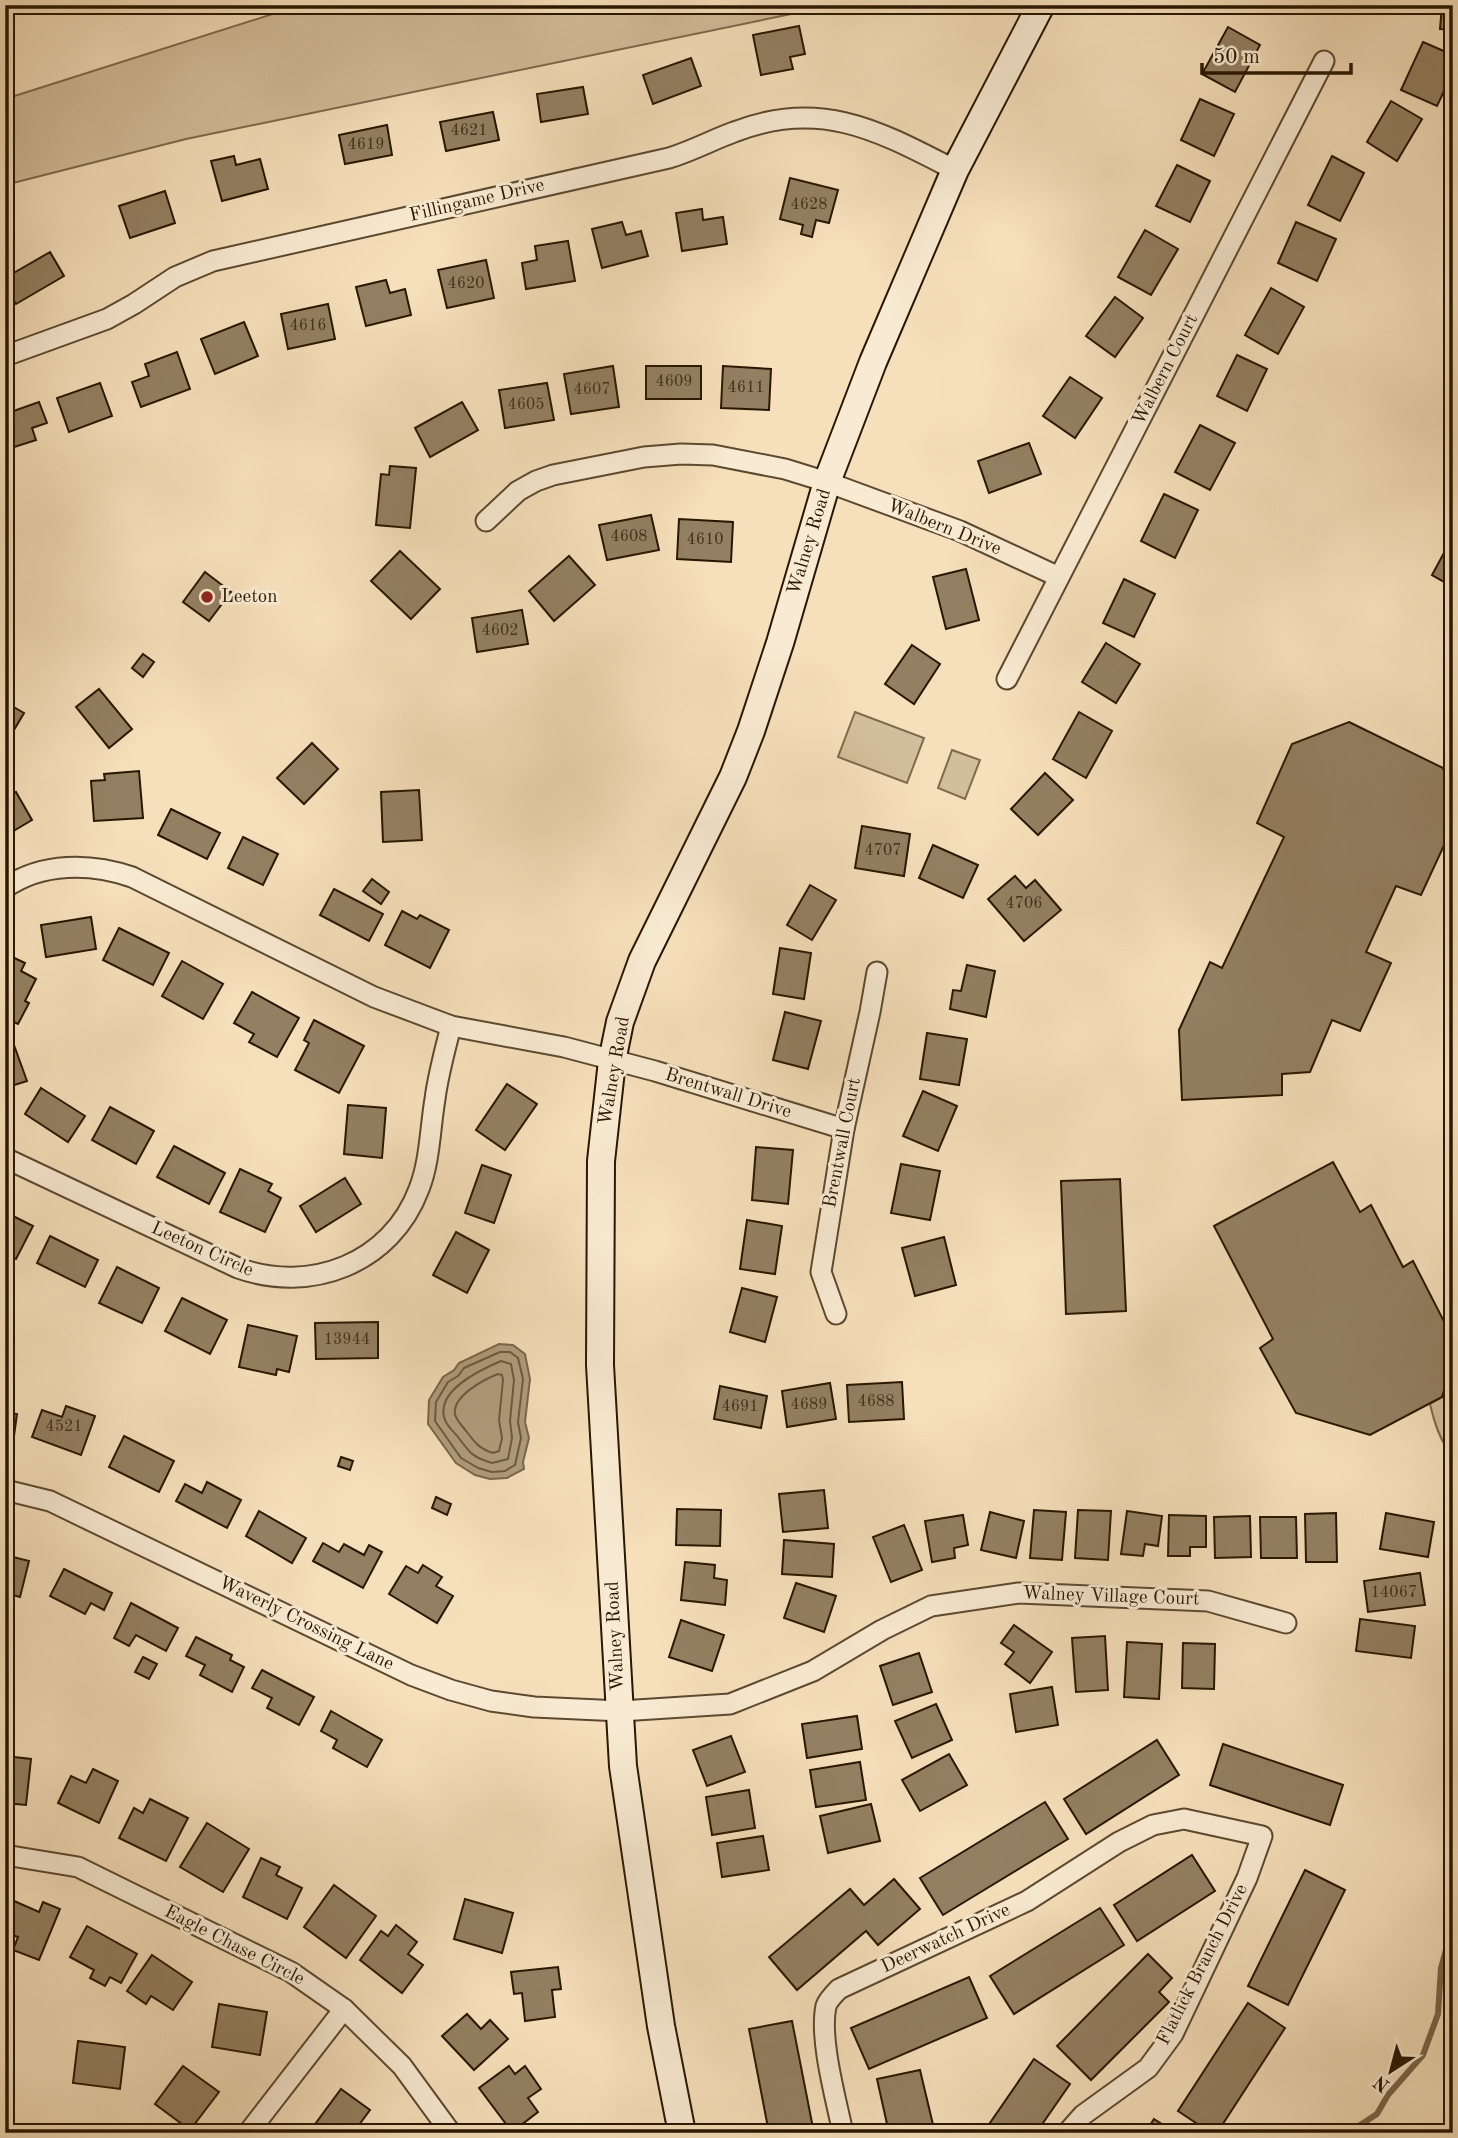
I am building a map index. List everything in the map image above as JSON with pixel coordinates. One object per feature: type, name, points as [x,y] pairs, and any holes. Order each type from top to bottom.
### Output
[{"type":"main road","name":"Walney Road","points":[[682,2133],[661,2026],[623,1766],[600,1352],[601,1161],[612,1062],[620,1022],[642,961],[733,777],[780,643],[827,482],[873,362],[955,170],[1041,5]]},
{"type":"street","name":"Walbern Court","points":[[1007,679],[1324,61]]},
{"type":"street","name":"Fillingame Drive","points":[[5,356],[107,319],[175,277],[213,261],[669,158],[699,148],[735,131],[765,123],[812,118],[858,125],[887,135],[955,170]]},
{"type":"street","name":"Walbern Drive","points":[[486,522],[518,491],[536,481],[644,457],[713,455],[785,469],[827,482],[960,531],[1059,578]]},
{"type":"street","points":[[5,888],[33,874],[49,870],[81,867],[115,871],[374,997],[451,1026],[564,1047],[612,1062]]},
{"type":"street","name":"Brentwall Court","points":[[836,1314],[821,1272],[844,1129],[877,972]]},
{"type":"street","name":"Leeton Circle","points":[[5,1158],[238,1268],[278,1278],[321,1275],[361,1258],[395,1229],[419,1191],[426,1168],[435,1097],[451,1026]]},
{"type":"street","name":"Brentwall Drive","points":[[612,1062],[655,1072],[844,1129]]},
{"type":"street","name":"Waverly Crossing Lane","points":[[5,1490],[50,1502],[411,1675],[451,1690],[534,1707],[621,1711]]},
{"type":"street","name":"Walney Village Court","points":[[621,1711],[730,1704],[813,1671],[882,1630],[931,1606],[1019,1592],[1208,1601],[1286,1623]]},
{"type":"street","name":"Deerwatch Drive","points":[[843,2133],[830,2072],[824,2023],[827,2003],[839,1989],[1027,1901],[1119,1842],[1153,1825],[1184,1819]]},
{"type":"street","name":"Flatlick Branch Drive","points":[[1067,2133],[1083,2115],[1148,2068],[1172,2034],[1247,1878],[1262,1836],[1184,1819]]},
{"type":"street","name":"Eagle Chase Circle","points":[[5,1855],[78,1867],[290,1972],[344,2009],[402,2066],[451,2133]]},
{"type":"street","points":[[248,2133],[344,2009]]},
{"type":"shaded area","points":[[301,5],[835,5],[186,139],[5,185],[5,99]]},
{"type":"shaded area","points":[[855,712],[924,738],[907,783],[838,757]]},
{"type":"shaded area","points":[[952,750],[980,760],[965,799],[938,788]]},
{"type":"shaded area","points":[[1453,1360],[1453,1456],[1441,1438],[1430,1404],[1442,1397]]},
{"type":"water","points":[[499,1344],[513,1345],[525,1354],[530,1379],[525,1422],[529,1438],[523,1462],[524,1469],[507,1478],[490,1479],[475,1475],[456,1463],[428,1424],[429,1400],[443,1377],[459,1363]]},
{"type":"building","points":[[1442,5],[1453,5],[1453,30],[1440,29]]},
{"type":"building","points":[[799,26],[805,54],[790,57],[793,69],[761,75],[753,35]]},
{"type":"building","points":[[1228,27],[1260,45],[1235,92],[1202,74]]},
{"type":"building","points":[[1423,42],[1453,55],[1453,72],[1437,106],[1401,90]]},
{"type":"building","points":[[691,58],[701,86],[653,104],[643,75]]},
{"type":"building","points":[[583,87],[588,114],[541,122],[537,94]]},
{"type":"building","points":[[1200,99],[1234,114],[1214,156],[1181,140]]},
{"type":"building","points":[[1391,101],[1422,119],[1397,161],[1367,142]]},
{"type":"building","points":[[493,112],[499,140],[446,151],[440,122]]},
{"type":"building","points":[[387,125],[392,155],[345,164],[339,135]]},
{"type":"building","points":[[234,156],[236,165],[260,159],[268,189],[222,201],[211,161]]},
{"type":"building","points":[[1332,156],[1364,173],[1340,221],[1308,205]]},
{"type":"building","points":[[1177,165],[1210,181],[1190,222],[1156,206]]},
{"type":"building","points":[[790,178],[838,190],[829,223],[816,220],[812,237],[801,234],[803,225],[780,219]]},
{"type":"building","points":[[165,191],[175,223],[130,238],[119,206]]},
{"type":"building","points":[[702,209],[703,220],[723,217],[727,244],[682,251],[676,213]]},
{"type":"building","points":[[622,222],[626,235],[641,231],[648,256],[602,268],[592,229]]},
{"type":"building","points":[[1296,222],[1336,239],[1317,281],[1278,263]]},
{"type":"building","points":[[1145,230],[1178,249],[1151,295],[1118,277]]},
{"type":"building","points":[[568,241],[575,281],[526,289],[522,263],[537,260],[535,246]]},
{"type":"building","points":[[50,252],[64,276],[16,304],[5,286],[5,278]]},
{"type":"building","points":[[486,260],[494,298],[447,308],[438,270]]},
{"type":"building","points":[[386,280],[390,293],[405,289],[411,315],[366,326],[356,287]]},
{"type":"building","points":[[1271,288],[1304,307],[1278,354],[1245,335]]},
{"type":"building","points":[[1115,297],[1143,318],[1115,357],[1086,336]]},
{"type":"building","points":[[328,304],[335,339],[288,349],[281,314]]},
{"type":"building","points":[[244,322],[258,356],[215,374],[201,339]]},
{"type":"building","points":[[177,352],[190,389],[141,407],[132,382],[149,376],[145,364]]},
{"type":"building","points":[[1237,355],[1267,369],[1247,411],[1217,396]]},
{"type":"building","points":[[613,366],[619,407],[571,414],[564,374]]},
{"type":"building","points":[[646,366],[701,366],[701,399],[646,399]]},
{"type":"building","points":[[723,366],[771,369],[769,410],[721,408]]},
{"type":"building","points":[[1070,377],[1102,398],[1075,438],[1043,416]]},
{"type":"building","points":[[100,383],[112,416],[69,432],[57,398]]},
{"type":"building","points":[[547,383],[554,420],[505,428],[499,390]]},
{"type":"building","points":[[39,402],[47,423],[32,428],[36,440],[5,450],[5,414]]},
{"type":"building","points":[[462,402],[478,430],[430,457],[415,428]]},
{"type":"building","points":[[1200,425],[1235,443],[1210,490],[1175,472]]},
{"type":"building","points":[[1029,443],[1041,474],[989,493],[978,461]]},
{"type":"building","points":[[390,466],[416,468],[410,528],[376,525],[381,474],[389,475]]},
{"type":"building","points":[[1164,494],[1198,510],[1175,558],[1141,541]]},
{"type":"building","points":[[651,515],[659,550],[607,560],[599,525]]},
{"type":"building","points":[[679,519],[733,522],[731,562],[677,559]]},
{"type":"building","points":[[1453,536],[1453,587],[1432,575]]},
{"type":"building","points":[[400,551],[440,589],[411,619],[371,581]]},
{"type":"building","points":[[569,556],[595,585],[554,621],[529,591]]},
{"type":"building","points":[[966,569],[979,620],[946,629],[933,577]]},
{"type":"building","name":"Leeton","points":[[205,572],[231,592],[209,621],[183,602]]},
{"type":"building","points":[[1124,579],[1155,594],[1134,637],[1103,623]]},
{"type":"building","points":[[522,610],[528,644],[477,652],[472,618]]},
{"type":"building","points":[[1106,643],[1140,664],[1116,703],[1082,682]]},
{"type":"building","points":[[912,645],[940,664],[914,704],[885,684]]},
{"type":"building","points":[[143,654],[154,662],[143,677],[132,668]]},
{"type":"building","points":[[99,689],[132,729],[109,748],[76,707]]},
{"type":"building","points":[[5,702],[24,713],[5,745]]},
{"type":"building","points":[[1079,712],[1112,731],[1086,778],[1053,759]]},
{"type":"building","points":[[1349,722],[1443,768],[1453,792],[1453,826],[1421,895],[1396,886],[1366,952],[1391,963],[1360,1031],[1332,1020],[1310,1072],[1282,1074],[1282,1095],[1182,1100],[1179,1030],[1210,962],[1222,968],[1284,837],[1257,823],[1292,744]]},
{"type":"building","points":[[312,743],[338,769],[304,804],[277,778]]},
{"type":"building","points":[[139,771],[143,818],[94,821],[91,781],[105,780],[104,774]]},
{"type":"building","points":[[1045,773],[1073,800],[1038,835],[1011,809]]},
{"type":"building","points":[[419,790],[422,840],[383,842],[381,792]]},
{"type":"building","points":[[16,792],[32,820],[5,836],[5,799]]},
{"type":"building","points":[[171,809],[220,833],[207,859],[158,835]]},
{"type":"building","points":[[862,826],[910,834],[904,876],[855,868]]},
{"type":"building","points":[[243,837],[278,854],[263,885],[228,868]]},
{"type":"building","points":[[933,845],[978,865],[963,898],[919,878]]},
{"type":"building","points":[[1015,876],[1026,888],[1035,880],[1061,910],[1024,941],[988,899]]},
{"type":"building","points":[[372,879],[389,892],[381,904],[363,891]]},
{"type":"building","points":[[810,885],[836,900],[812,940],[787,925]]},
{"type":"building","points":[[334,889],[383,914],[369,941],[320,915]]},
{"type":"building","points":[[402,911],[417,919],[420,915],[449,930],[430,968],[385,945]]},
{"type":"building","points":[[91,917],[96,949],[46,957],[41,925]]},
{"type":"building","points":[[119,928],[169,953],[153,985],[103,960]]},
{"type":"building","points":[[780,948],[811,953],[804,999],[773,994]]},
{"type":"building","points":[[6,954],[25,963],[21,971],[36,979],[25,1001],[29,1003],[18,1024],[5,1018]]},
{"type":"building","points":[[182,961],[223,984],[203,1019],[162,996]]},
{"type":"building","points":[[967,965],[995,971],[986,1017],[950,1009],[953,990],[961,991]]},
{"type":"building","points":[[252,992],[299,1018],[277,1057],[249,1042],[254,1034],[234,1023]]},
{"type":"building","points":[[785,1012],[821,1021],[808,1069],[773,1060]]},
{"type":"building","points":[[314,1020],[364,1046],[339,1093],[295,1070],[309,1043],[304,1040]]},
{"type":"building","points":[[927,1033],[967,1039],[959,1085],[920,1079]]},
{"type":"building","points":[[10,1034],[27,1081],[5,1088],[5,1036]]},
{"type":"building","points":[[507,1084],[537,1104],[505,1150],[476,1130]]},
{"type":"building","points":[[41,1088],[85,1116],[68,1142],[25,1114]]},
{"type":"building","points":[[923,1091],[957,1106],[938,1151],[903,1136]]},
{"type":"building","points":[[348,1105],[386,1108],[382,1158],[344,1154]]},
{"type":"building","points":[[110,1107],[154,1131],[136,1164],[92,1140]]},
{"type":"building","points":[[174,1146],[225,1173],[209,1204],[157,1177]]},
{"type":"building","points":[[756,1147],[793,1150],[788,1204],[752,1200]]},
{"type":"building","points":[[1333,1162],[1360,1212],[1371,1205],[1403,1267],[1413,1261],[1453,1339],[1453,1360],[1442,1397],[1370,1435],[1296,1413],[1260,1348],[1273,1339],[1214,1226]]},
{"type":"building","points":[[901,1164],[940,1171],[930,1220],[891,1213]]},
{"type":"building","points":[[482,1165],[511,1175],[494,1223],[465,1213]]},
{"type":"building","points":[[240,1169],[272,1184],[268,1191],[281,1198],[265,1232],[220,1212]]},
{"type":"building","points":[[345,1178],[361,1204],[316,1232],[300,1206]]},
{"type":"building","points":[[1120,1179],[1126,1311],[1066,1314],[1061,1181]]},
{"type":"building","points":[[5,1212],[33,1226],[16,1259],[5,1254]]},
{"type":"building","points":[[747,1220],[782,1226],[775,1274],[740,1269]]},
{"type":"building","points":[[456,1232],[489,1250],[467,1293],[433,1275]]},
{"type":"building","points":[[50,1236],[98,1260],[85,1287],[37,1263]]},
{"type":"building","points":[[944,1237],[956,1285],[915,1296],[902,1248]]},
{"type":"building","points":[[117,1267],[159,1288],[142,1323],[99,1303]]},
{"type":"building","points":[[742,1288],[777,1297],[765,1342],[730,1332]]},
{"type":"building","points":[[182,1298],[227,1320],[210,1354],[165,1331]]},
{"type":"building","points":[[378,1322],[378,1358],[316,1359],[315,1323]]},
{"type":"building","points":[[248,1325],[297,1336],[289,1372],[277,1369],[276,1375],[239,1367]]},
{"type":"building","points":[[902,1382],[904,1419],[849,1422],[847,1385]]},
{"type":"building","points":[[830,1383],[836,1419],[787,1427],[782,1391]]},
{"type":"building","points":[[720,1386],[767,1396],[761,1428],[714,1419]]},
{"type":"building","points":[[66,1406],[95,1416],[81,1455],[32,1437],[42,1410],[62,1417]]},
{"type":"building","points":[[5,1412],[17,1414],[14,1436],[5,1435]]},
{"type":"building","points":[[124,1436],[174,1461],[159,1492],[109,1467]]},
{"type":"building","points":[[341,1457],[353,1461],[350,1470],[338,1466]]},
{"type":"building","points":[[207,1482],[241,1500],[227,1528],[176,1501],[185,1484],[202,1493]]},
{"type":"building","points":[[824,1490],[828,1528],[783,1532],[779,1494]]},
{"type":"building","points":[[436,1497],[451,1504],[447,1515],[432,1508]]},
{"type":"building","points":[[677,1509],[721,1510],[720,1546],[676,1545]]},
{"type":"building","points":[[1034,1510],[1066,1512],[1062,1560],[1030,1558]]},
{"type":"building","points":[[1078,1510],[1111,1511],[1108,1560],[1075,1558]]},
{"type":"building","points":[[259,1511],[306,1538],[292,1563],[246,1536]]},
{"type":"building","points":[[1127,1511],[1162,1516],[1158,1546],[1145,1544],[1143,1556],[1121,1554]]},
{"type":"building","points":[[990,1512],[1024,1521],[1016,1558],[981,1550]]},
{"type":"building","points":[[1336,1513],[1337,1562],[1306,1562],[1305,1514]]},
{"type":"building","points":[[1386,1513],[1434,1522],[1428,1557],[1380,1549]]},
{"type":"building","points":[[963,1515],[968,1545],[954,1548],[955,1558],[932,1562],[925,1521]]},
{"type":"building","points":[[1169,1515],[1206,1516],[1206,1547],[1190,1547],[1190,1556],[1168,1556]]},
{"type":"building","points":[[1250,1516],[1251,1557],[1215,1558],[1214,1517]]},
{"type":"building","points":[[1260,1517],[1296,1517],[1297,1558],[1261,1558]]},
{"type":"building","points":[[904,1525],[922,1570],[891,1582],[873,1537]]},
{"type":"building","points":[[784,1540],[834,1544],[832,1577],[782,1574]]},
{"type":"building","points":[[323,1543],[339,1552],[344,1544],[364,1555],[369,1545],[382,1552],[363,1588],[313,1561]]},
{"type":"building","points":[[5,1555],[29,1561],[20,1597],[5,1593]]},
{"type":"building","points":[[685,1562],[715,1565],[714,1578],[727,1580],[725,1605],[681,1600]]},
{"type":"building","points":[[423,1565],[442,1577],[436,1586],[453,1596],[437,1623],[389,1594],[406,1566],[418,1573]]},
{"type":"building","points":[[64,1569],[112,1593],[104,1610],[91,1603],[85,1614],[50,1596]]},
{"type":"building","points":[[1420,1573],[1425,1605],[1368,1612],[1364,1581]]},
{"type":"building","points":[[796,1583],[836,1596],[824,1632],[784,1618]]},
{"type":"building","points":[[131,1603],[178,1628],[166,1651],[136,1635],[129,1646],[114,1638]]},
{"type":"building","points":[[1360,1619],[1415,1626],[1411,1658],[1356,1651]]},
{"type":"building","points":[[681,1620],[724,1635],[712,1671],[669,1657]]},
{"type":"building","points":[[1014,1625],[1052,1652],[1030,1683],[1005,1664],[1014,1652],[1001,1643]]},
{"type":"building","points":[[1105,1636],[1108,1690],[1076,1692],[1072,1638]]},
{"type":"building","points":[[196,1637],[232,1655],[230,1660],[244,1667],[232,1692],[200,1675],[205,1665],[186,1656]]},
{"type":"building","points":[[1127,1642],[1162,1644],[1159,1699],[1124,1697]]},
{"type":"building","points":[[1183,1643],[1215,1644],[1214,1689],[1182,1688]]},
{"type":"building","points":[[919,1653],[932,1692],[893,1705],[880,1666]]},
{"type":"building","points":[[143,1657],[157,1664],[149,1679],[135,1672]]},
{"type":"building","points":[[262,1670],[314,1697],[299,1725],[267,1708],[272,1698],[252,1688]]},
{"type":"building","points":[[1052,1687],[1058,1725],[1016,1732],[1010,1694]]},
{"type":"building","points":[[936,1704],[952,1740],[912,1758],[895,1721]]},
{"type":"building","points":[[331,1711],[382,1740],[367,1767],[333,1748],[337,1740],[321,1731]]},
{"type":"building","points":[[857,1716],[862,1749],[807,1758],[802,1724]]},
{"type":"building","points":[[731,1736],[745,1772],[707,1786],[693,1750]]},
{"type":"building","points":[[1157,1740],[1179,1775],[1086,1834],[1064,1799]]},
{"type":"building","points":[[1223,1744],[1343,1785],[1330,1825],[1210,1785]]},
{"type":"building","points":[[949,1754],[967,1785],[920,1811],[902,1780]]},
{"type":"building","points":[[5,1756],[31,1759],[26,1805],[5,1803]]},
{"type":"building","points":[[860,1762],[866,1800],[816,1807],[810,1770]]},
{"type":"building","points":[[93,1769],[118,1781],[99,1823],[58,1803],[71,1776],[86,1783]]},
{"type":"building","points":[[749,1790],[755,1828],[712,1835],[706,1797]]},
{"type":"building","points":[[150,1799],[188,1818],[166,1861],[119,1838],[134,1808],[143,1813]]},
{"type":"building","points":[[1045,1802],[1068,1839],[943,1915],[920,1878]]},
{"type":"building","points":[[871,1804],[880,1841],[828,1853],[820,1816]]},
{"type":"building","points":[[207,1823],[249,1849],[223,1892],[180,1867]]},
{"type":"building","points":[[763,1836],[769,1870],[722,1877],[717,1843]]},
{"type":"building","points":[[1192,1855],[1215,1891],[1137,1941],[1114,1905]]},
{"type":"building","points":[[261,1858],[280,1867],[276,1875],[302,1888],[287,1919],[243,1897]]},
{"type":"building","points":[[1305,1870],[1345,1890],[1288,2005],[1248,1986]]},
{"type":"building","points":[[894,1879],[920,1909],[878,1945],[866,1931],[797,1990],[769,1957],[850,1889],[864,1905]]},
{"type":"building","points":[[334,1885],[376,1916],[346,1958],[304,1927]]},
{"type":"building","points":[[465,1899],[513,1913],[502,1953],[454,1939]]},
{"type":"building","points":[[14,1901],[39,1912],[43,1902],[60,1909],[39,1960],[13,1950],[18,1937],[5,1932],[5,1922]]},
{"type":"building","points":[[1100,1908],[1124,1945],[1014,2014],[990,1976]]},
{"type":"building","points":[[396,1925],[417,1942],[408,1954],[423,1965],[402,1993],[360,1960],[381,1931],[388,1936]]},
{"type":"building","points":[[87,1926],[137,1954],[121,1983],[110,1977],[105,1986],[90,1978],[94,1970],[70,1957]]},
{"type":"building","points":[[1148,1954],[1172,1978],[1159,1992],[1169,2002],[1091,2080],[1057,2046]]},
{"type":"building","points":[[152,1955],[192,1982],[173,2010],[151,1996],[146,2004],[127,1991]]},
{"type":"building","points":[[558,1967],[561,1989],[552,1990],[555,2017],[525,2021],[522,1993],[514,1994],[511,1972]]},
{"type":"building","points":[[969,1977],[987,2018],[869,2069],[851,2028]]},
{"type":"building","points":[[1248,2003],[1285,2028],[1217,2133],[1211,2133],[1178,2111]]},
{"type":"building","points":[[219,2004],[267,2012],[260,2055],[212,2047]]},
{"type":"building","points":[[467,2014],[481,2029],[490,2020],[508,2039],[474,2070],[442,2036]]},
{"type":"building","points":[[792,2021],[814,2133],[769,2133],[749,2029]]},
{"type":"building","points":[[78,2041],[125,2047],[120,2089],[73,2083]]},
{"type":"building","points":[[1034,2059],[1070,2084],[1036,2133],[983,2133]]},
{"type":"building","points":[[183,2066],[219,2092],[190,2130],[155,2104]]},
{"type":"building","points":[[509,2066],[515,2074],[525,2066],[541,2089],[528,2098],[538,2112],[512,2132],[479,2088]]},
{"type":"building","points":[[920,2070],[935,2133],[889,2133],[877,2079]]},
{"type":"building","points":[[341,2089],[370,2110],[353,2133],[310,2131]]},
{"type":"building","points":[[1154,2119],[1176,2133],[1145,2133]]},
{"type":"waterway","points":[[1453,1831],[1449,1867],[1453,1878]]},
{"type":"waterway","points":[[1348,2133],[1377,2114],[1388,2095],[1423,2055],[1438,2014],[1441,1968],[1453,1924]]},
{"type":"place","name":"Leeton","points":[[207,597]]}]
